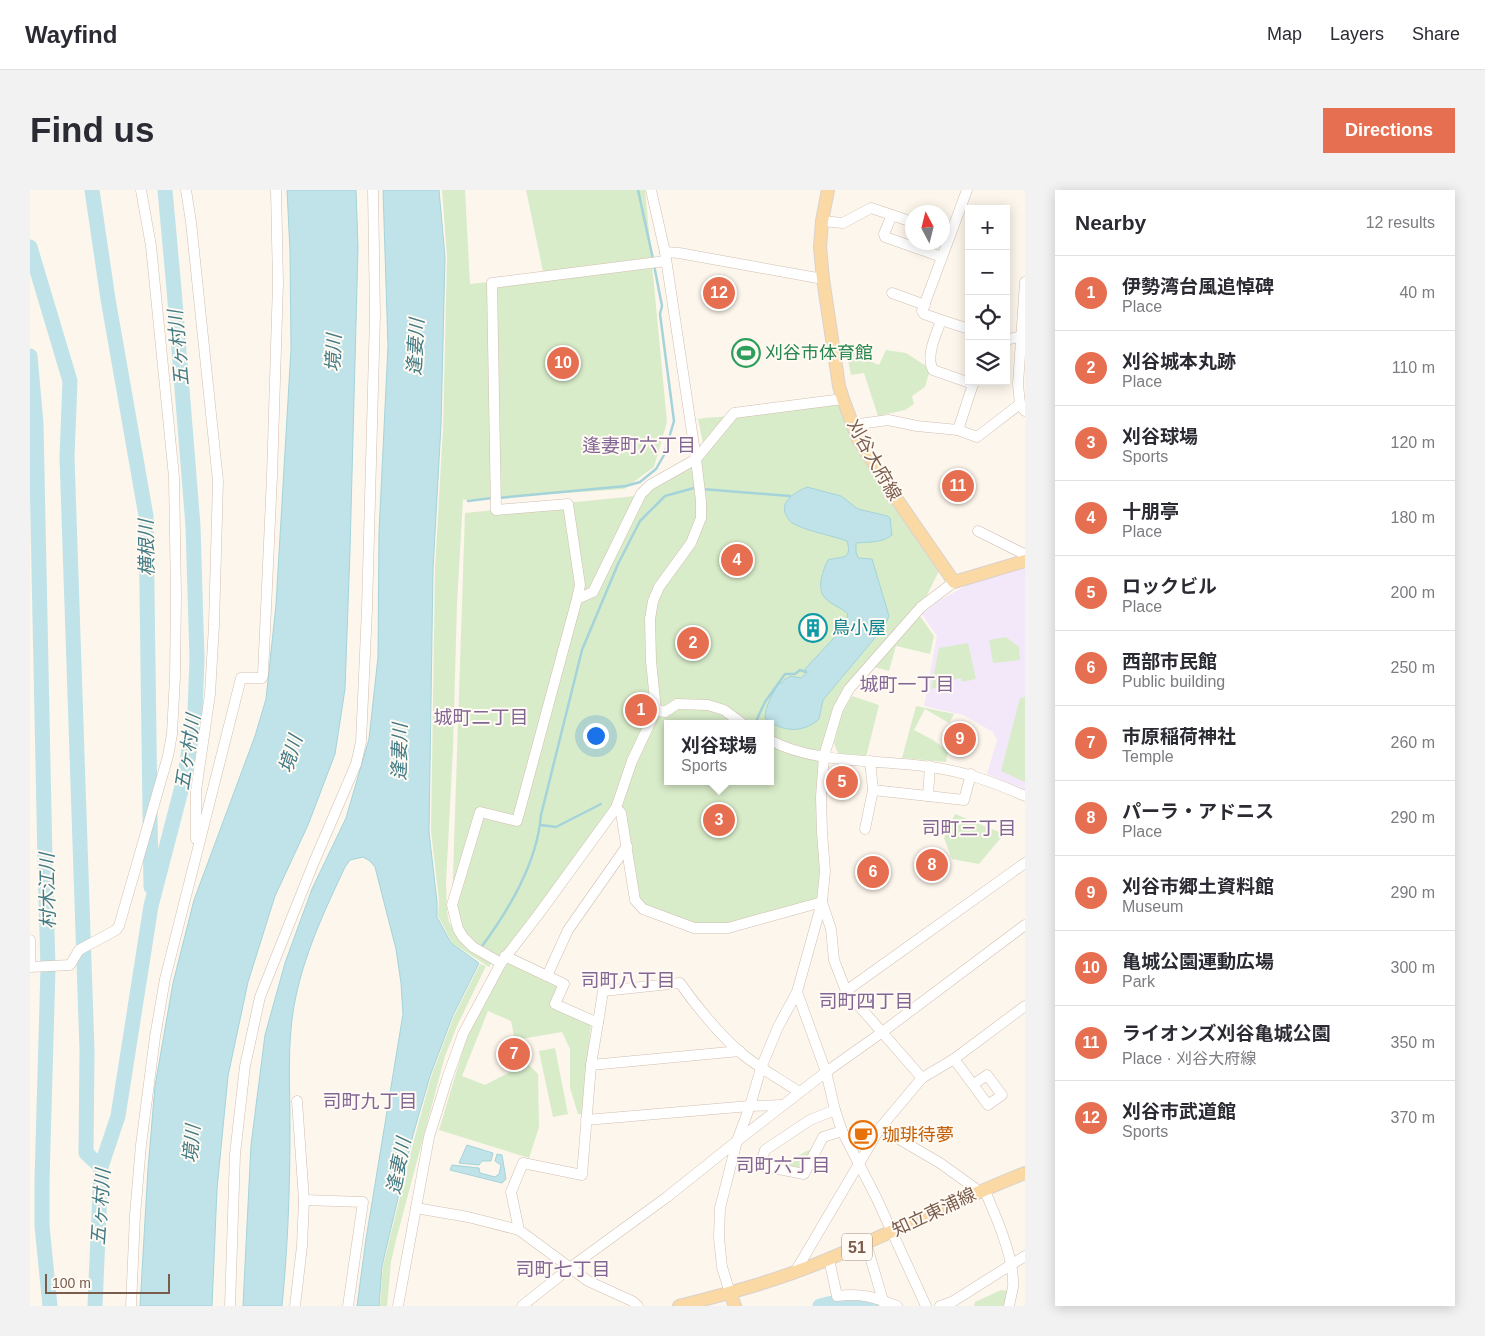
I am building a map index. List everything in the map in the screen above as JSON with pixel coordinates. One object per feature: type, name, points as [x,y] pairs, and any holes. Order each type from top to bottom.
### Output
[{"type":"main road","name":"刈谷大府線","points":[[828,190],[822,221],[820,248],[839,386],[843,399],[852,425],[884,480],[954,582]]},
{"type":"main road","points":[[954,582],[1025,561]]},
{"type":"main road","name":"知立東浦線","points":[[679,1306],[732,1300],[892,1232],[982,1190],[1025,1173]]},
{"type":"street","points":[[30,940],[30,967],[70,965],[79,950],[116,930],[119,926],[168,756],[172,734],[176,677],[174,477],[151,246],[141,190]]},
{"type":"street","points":[[186,190],[218,481],[210,694],[196,791],[196,854]]},
{"type":"street","points":[[131,1306],[140,1145],[165,979],[241,678],[262,678],[263,675],[278,292],[276,190]]},
{"type":"street","points":[[230,1306],[235,1154],[245,1066],[260,997],[356,764],[361,742],[367,609],[375,315],[373,190]]},
{"type":"street","points":[[398,1306],[429,1137],[463,1034],[503,959],[538,915],[616,808],[632,762],[656,710],[651,660],[650,619],[653,601],[659,587],[691,543],[701,518],[696,459],[666,257],[651,190]]},
{"type":"street","points":[[950,227],[967,190]]},
{"type":"street","points":[[822,221],[843,223],[871,208],[905,220]]},
{"type":"street","points":[[892,215],[884,234],[885,237],[942,257]]},
{"type":"street","points":[[943,250],[922,311],[924,314],[965,328]]},
{"type":"street","points":[[598,1023],[555,1004],[564,984],[473,947],[458,929],[452,905],[480,812],[517,820],[580,585],[568,504],[496,510],[492,283],[666,257],[680,253],[823,279]]},
{"type":"street","points":[[852,425],[888,420],[917,426],[958,430],[977,436],[1023,407],[1018,384],[1025,282]]},
{"type":"street","points":[[892,293],[925,305]]},
{"type":"street","points":[[941,320],[932,348],[931,366],[933,370],[965,380]]},
{"type":"street","points":[[1010,338],[1023,331]]},
{"type":"street","points":[[958,430],[973,385]]},
{"type":"street","points":[[577,599],[593,592],[641,494],[650,485],[696,459],[734,413],[843,399]]},
{"type":"street","points":[[978,531],[1022,553],[1025,561]]},
{"type":"street","points":[[732,1300],[722,1267],[719,1238],[720,1208],[737,1141],[778,1027],[797,992],[822,902],[825,871],[821,797],[824,756],[838,709],[849,689],[921,607],[954,582]]},
{"type":"street","points":[[656,710],[665,712],[677,704],[708,705],[724,710],[738,720]]},
{"type":"street","points":[[774,742],[796,750],[824,756],[930,766],[971,774],[1025,796]]},
{"type":"street","points":[[865,829],[873,790],[870,761]]},
{"type":"street","points":[[928,796],[930,766]]},
{"type":"street","points":[[873,790],[964,800],[971,774]]},
{"type":"street","points":[[616,808],[621,813],[635,900],[643,909],[694,928],[728,928],[822,902]]},
{"type":"street","points":[[547,976],[568,930],[627,846]]},
{"type":"street","points":[[846,992],[1025,863]]},
{"type":"street","points":[[822,902],[831,929],[834,960],[846,992],[922,1078]]},
{"type":"street","points":[[522,1306],[571,1267],[666,1197],[799,1092],[1025,925]]},
{"type":"street","points":[[520,1230],[511,1192],[523,1163],[582,1174],[591,1065],[603,991],[680,983],[698,1008],[740,1051],[799,1092]]},
{"type":"street","points":[[797,992],[826,1072],[842,1131],[926,1306]]},
{"type":"street","points":[[795,1272],[880,1128],[922,1078],[954,1059],[1025,1006]]},
{"type":"street","points":[[591,1065],[740,1051]]},
{"type":"street","points":[[954,1059],[974,1084]]},
{"type":"street","points":[[295,1306],[302,1246],[304,1200],[297,1101]]},
{"type":"street","points":[[586,1120],[750,1106],[783,1105]]},
{"type":"street","points":[[835,1110],[810,1120],[765,1150],[761,1162],[763,1166],[804,1174],[823,1137],[842,1131]]},
{"type":"street","points":[[880,1128],[982,1190],[1000,1225],[1011,1267],[1013,1286],[1009,1306]]},
{"type":"street","points":[[304,1200],[363,1202],[348,1306]]},
{"type":"street","points":[[416,1208],[468,1217],[520,1230],[588,1281],[632,1301],[638,1306]]},
{"type":"street","points":[[866,1243],[884,1303]]},
{"type":"street","points":[[940,1306],[953,1303],[1011,1267],[1025,1256]]},
{"type":"street","points":[[829,1259],[837,1296],[856,1294],[897,1306]]},
{"type":"shaded area","points":[[1025,568],[1025,790],[987,774],[997,740],[993,732],[963,715],[924,706],[937,636],[922,614],[940,600],[969,584]]},
{"type":"green space","points":[[442,190],[465,190],[470,284],[544,276],[526,190],[645,190],[667,422],[654,467],[624,489],[463,499],[446,883],[447,911],[449,922],[457,936],[493,961],[489,967],[452,943],[438,916],[439,901],[431,831],[435,568],[443,428],[447,257]]},
{"type":"green space","points":[[846,350],[879,365],[886,350],[906,353],[926,366],[929,373],[925,387],[912,396],[914,404],[905,410],[878,416],[864,373],[851,375]]},
{"type":"green space","points":[[843,399],[852,425],[942,565],[921,607],[849,689],[824,756],[822,902],[750,923],[694,928],[635,900],[616,808],[501,963],[468,942],[452,905],[465,513],[636,496],[704,448],[698,419],[726,416],[734,413]]},
{"type":"green space","points":[[920,616],[934,636],[930,654],[896,646],[889,671],[874,667]]},
{"type":"green space","points":[[1006,637],[1019,647],[1020,660],[993,663],[989,640]]},
{"type":"green space","points":[[968,643],[976,679],[962,682],[961,678],[949,681],[949,685],[931,689],[939,648]]},
{"type":"green space","points":[[852,696],[879,705],[866,757],[839,755],[834,744],[841,715]]},
{"type":"green space","points":[[1025,697],[1025,782],[1001,771],[1020,698]]},
{"type":"green space","points":[[916,706],[954,714],[949,723],[925,709],[914,730],[948,751],[946,762],[902,758]]},
{"type":"green space","points":[[955,814],[1004,834],[979,864],[952,859],[944,838]]},
{"type":"green space","points":[[506,961],[559,985],[550,1005],[591,1023],[583,1114],[578,1114],[570,1088],[570,1049],[562,1032],[515,1040],[511,1021],[488,1011],[462,1076],[485,1085],[527,1063],[538,1074],[539,1127],[529,1158],[439,1130],[468,1033]]},
{"type":"green space","points":[[480,964],[486,966],[457,1026],[445,1056],[396,1240],[391,1262],[387,1306],[380,1306],[383,1266],[431,1077],[454,1016]]},
{"type":"green space","points":[[555,1048],[568,1114],[553,1117],[539,1051]]},
{"type":"green space","points":[[815,1147],[802,1171],[788,1168],[789,1160]]},
{"type":"green space","points":[[1001,1290],[1009,1291],[1006,1306],[974,1306],[975,1302]]},
{"type":"water","name":"境川","points":[[287,190],[356,190],[358,248],[345,689],[335,754],[308,825],[275,896],[248,982],[228,1076],[217,1189],[212,1306],[140,1306],[155,1086],[173,983],[194,900],[255,736],[266,699],[276,605],[291,349]]},
{"type":"water","name":"逢妻川","points":[[383,190],[439,190],[445,257],[441,425],[433,569],[429,832],[437,917],[451,943],[479,963],[453,1015],[430,1076],[413,1135],[382,1266],[379,1306],[357,1306],[366,1239],[403,1014],[396,949],[375,867],[363,857],[350,860],[329,901],[315,935],[303,970],[294,1006],[290,1051],[288,1216],[282,1306],[243,1306],[251,1145],[265,1035],[285,963],[312,889],[346,818],[369,739],[378,657],[379,532],[388,346]]},
{"type":"water","points":[[807,487],[841,496],[858,509],[890,518],[892,535],[879,541],[856,543],[858,558],[872,559],[889,616],[884,627],[823,700],[819,719],[813,724],[799,729],[785,728],[774,724],[774,720],[765,718],[766,709],[779,683],[782,683],[790,676],[801,678],[806,673],[805,669],[845,626],[848,614],[825,598],[822,594],[821,584],[822,574],[828,560],[844,557],[847,555],[848,547],[847,541],[800,527],[791,522],[784,510],[787,501],[794,494]]},
{"type":"water","points":[[467,1145],[493,1153],[491,1161],[482,1161],[479,1165],[459,1163]]},
{"type":"water","points":[[497,1154],[502,1155],[506,1179],[502,1183],[450,1170],[452,1165],[479,1168],[480,1173],[495,1177],[499,1174],[501,1165],[495,1161]]},
{"type":"waterway","name":"横根川","points":[[92,190],[108,299],[146,516],[151,887]]},
{"type":"waterway","name":"五ヶ村川","points":[[95,1306],[101,1167],[118,1116],[151,906],[185,775],[195,710],[197,659],[193,526],[165,190]]},
{"type":"waterway","points":[[638,190],[653,259]]},
{"type":"waterway","points":[[30,247],[70,381],[67,457],[87,1051],[86,1153],[101,1167]]},
{"type":"waterway","points":[[498,498],[626,486],[640,482],[656,469],[664,455],[674,421],[660,314],[662,306],[654,265]]},
{"type":"waterway","name":"村木江川","points":[[30,356],[36,424],[48,968],[42,1226],[50,1306]]},
{"type":"waterway","points":[[480,949],[511,903],[534,851],[541,815],[582,650],[618,564],[640,521],[665,496],[694,488]]},
{"type":"waterway","points":[[702,489],[790,496]]},
{"type":"waterway","points":[[468,501],[492,498]]},
{"type":"waterway","points":[[757,719],[765,702],[785,674],[795,674],[800,670],[806,672]]},
{"type":"waterway","points":[[541,825],[556,827],[601,804]]},
{"type":"waterway","points":[[820,1306],[843,1301],[860,1301],[883,1306]]},
{"type":"place","name":"刈谷市武道館","points":[[719,293]]},
{"type":"place","name":"刈谷市体育館","points":[[746,353]]},
{"type":"place","name":"亀城公園運動広場","points":[[563,363]]},
{"type":"place","name":"ライオンズ刈谷亀城公園","points":[[958,486]]},
{"type":"place","name":"十朋亭","points":[[737,560]]},
{"type":"place","name":"鳥小屋","points":[[813,628]]},
{"type":"place","name":"刈谷城本丸跡","points":[[693,643]]},
{"type":"place","name":"伊勢湾台風追悼碑","points":[[641,710]]},
{"type":"place","name":"刈谷市郷土資料館","points":[[960,739]]},
{"type":"place","name":"ロックビル","points":[[842,782]]},
{"type":"place","name":"刈谷球場","points":[[719,820]]},
{"type":"place","name":"パーラ・アドニス","points":[[932,865]]},
{"type":"place","name":"西部市民館","points":[[873,872]]},
{"type":"place","name":"市原稲荷神社","points":[[514,1054]]},
{"type":"place","name":"珈琲待夢","points":[[863,1135]]},
{"type":"district","name":"逢妻町六丁目","points":[[639,445]]},
{"type":"district","name":"城町一丁目","points":[[907,684]]},
{"type":"district","name":"城町二丁目","points":[[481,717]]},
{"type":"district","name":"司町三丁目","points":[[969,828]]},
{"type":"district","name":"司町八丁目","points":[[628,980]]},
{"type":"district","name":"司町四丁目","points":[[866,1001]]},
{"type":"district","name":"司町九丁目","points":[[370,1101]]},
{"type":"district","name":"司町六丁目","points":[[783,1165]]},
{"type":"district","name":"司町七丁目","points":[[563,1269]]}]
